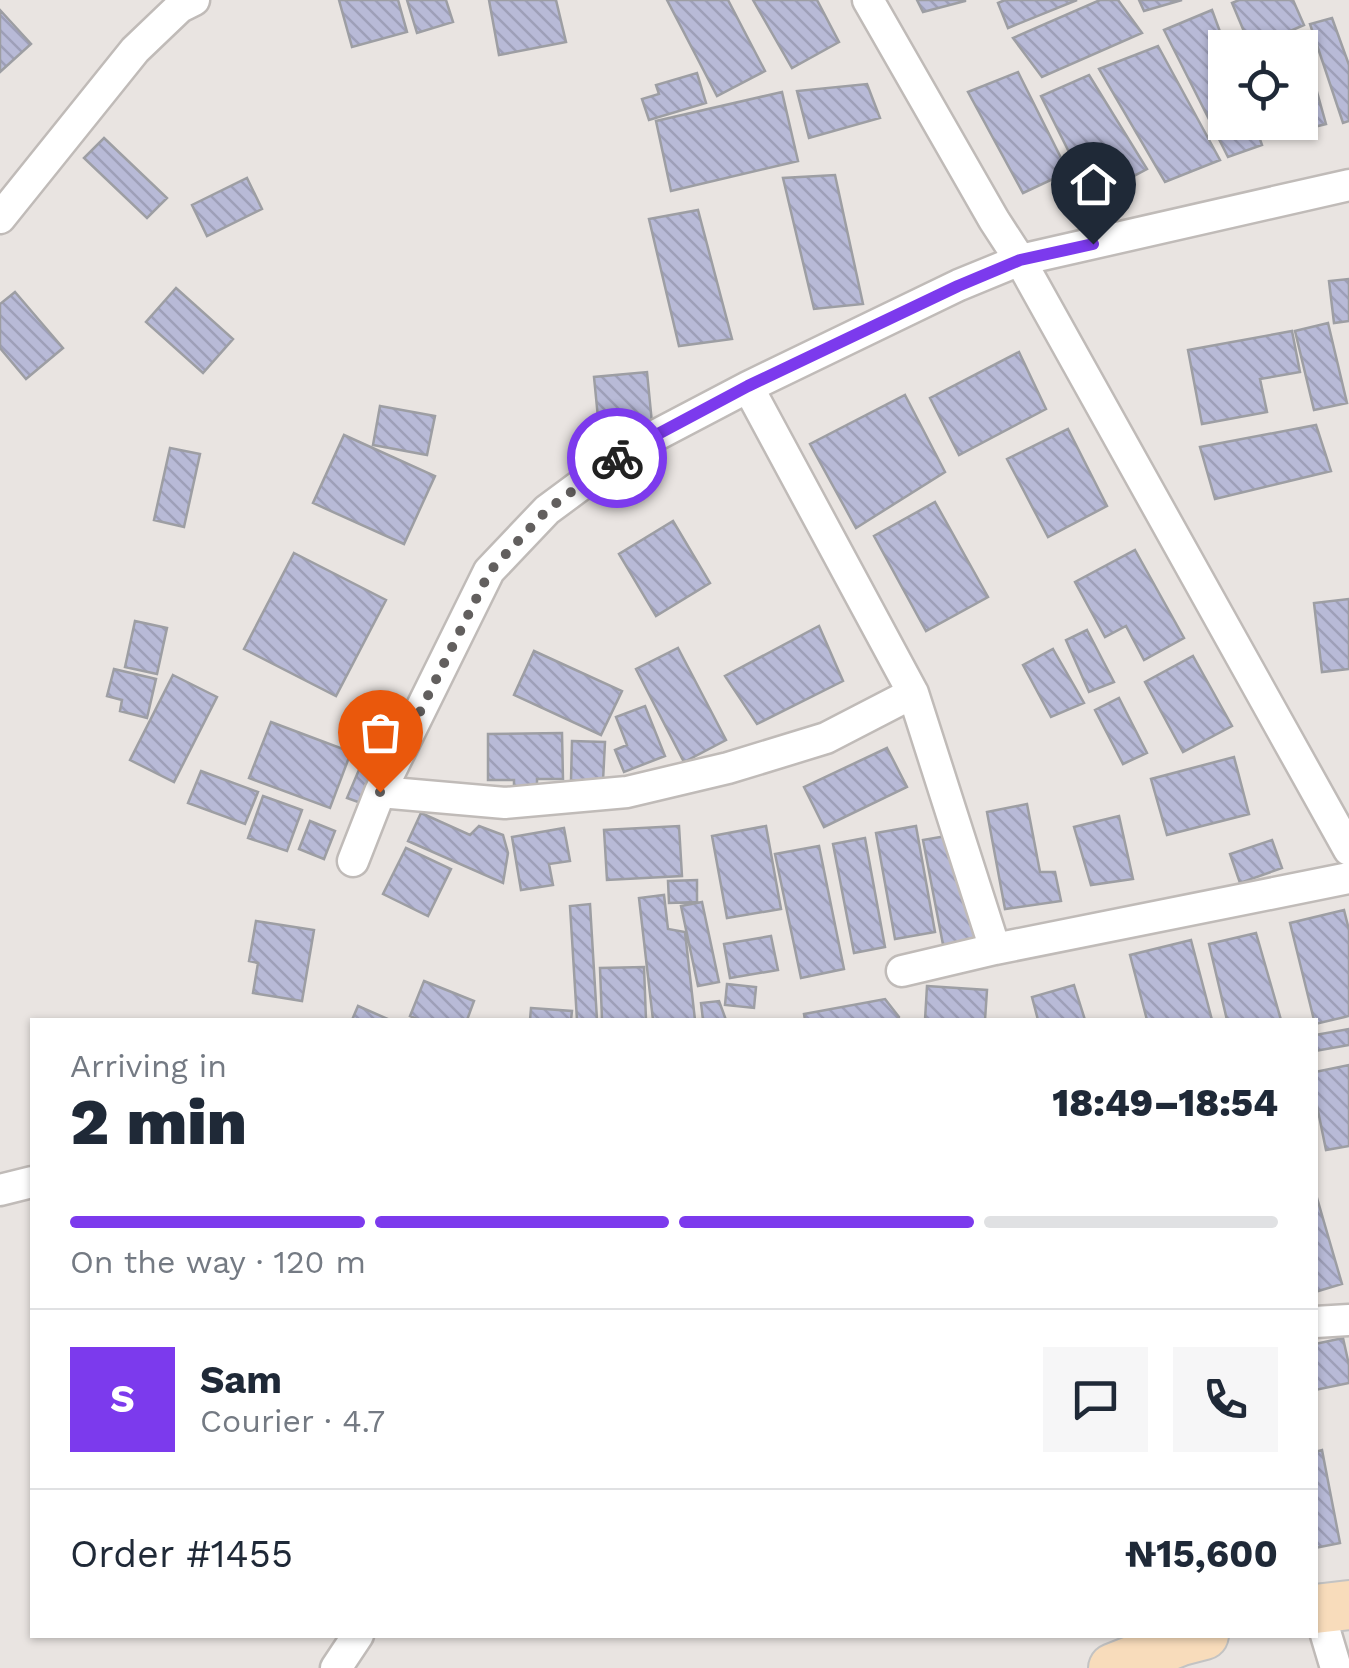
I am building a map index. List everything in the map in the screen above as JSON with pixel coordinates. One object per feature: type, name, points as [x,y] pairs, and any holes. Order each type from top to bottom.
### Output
[{"type":"main road","points":[[1112,1668],[1190,1638]]},
{"type":"street","points":[[0,218],[134,50],[180,6],[194,0]]},
{"type":"street","points":[[868,0],[1020,260],[1349,850]]},
{"type":"street","points":[[353,860],[380,792],[490,571],[547,510],[628,450],[748,386],[1020,260],[1349,185]]},
{"type":"street","points":[[748,386],[912,693],[995,949]]},
{"type":"street","points":[[380,792],[505,803],[628,792],[728,768],[826,738],[912,693]]},
{"type":"street","points":[[902,971],[1349,878]]},
{"type":"street","points":[[0,1190],[30,1182]]},
{"type":"street","points":[[1318,1322],[1349,1320]]},
{"type":"street","points":[[1327,1607],[1336,1668]]},
{"type":"street","points":[[336,1668],[356,1638]]},
{"type":"building","points":[[339,0],[398,0],[407,32],[352,47]]},
{"type":"building","points":[[407,0],[446,0],[453,22],[417,33]]},
{"type":"building","points":[[489,0],[556,0],[566,42],[499,55]]},
{"type":"building","points":[[667,0],[728,0],[765,71],[717,96]]},
{"type":"building","points":[[753,0],[817,0],[839,42],[792,68]]},
{"type":"building","points":[[917,0],[965,0],[965,1],[923,12]]},
{"type":"building","points":[[1077,0],[1008,28],[998,3]]},
{"type":"building","points":[[1100,0],[1118,0],[1142,33],[1042,77],[1013,38]]},
{"type":"building","points":[[1139,0],[1182,0],[1144,11]]},
{"type":"building","points":[[1293,0],[1304,25],[1292,30],[1243,30],[1232,3]]},
{"type":"building","points":[[0,10],[31,44],[0,72]]},
{"type":"building","points":[[1212,10],[1219,30],[1208,30],[1208,117],[1164,30]]},
{"type":"building","points":[[1332,18],[1349,65],[1349,121],[1343,123],[1318,48],[1318,30],[1312,30],[1310,24]]},
{"type":"building","points":[[1158,46],[1220,160],[1165,182],[1099,69]]},
{"type":"building","points":[[1018,72],[1068,172],[1023,193],[968,92]]},
{"type":"building","points":[[697,73],[706,103],[649,120],[642,99],[659,94],[656,85]]},
{"type":"building","points":[[1089,75],[1147,169],[1092,198],[1041,96]]},
{"type":"building","points":[[867,84],[880,118],[809,138],[797,91]]},
{"type":"building","points":[[782,92],[798,161],[671,191],[656,121]]},
{"type":"building","points":[[1318,95],[1326,124],[1318,126]]},
{"type":"building","points":[[104,138],[167,198],[147,218],[84,158]]},
{"type":"building","points":[[1219,140],[1260,140],[1262,145],[1228,157]]},
{"type":"building","points":[[835,175],[863,304],[814,309],[783,178]]},
{"type":"building","points":[[247,178],[262,209],[207,236],[192,205]]},
{"type":"building","points":[[698,210],[732,339],[679,346],[649,219]]},
{"type":"building","points":[[1349,279],[1349,321],[1334,323],[1329,281]]},
{"type":"building","points":[[176,288],[233,339],[203,373],[146,322]]},
{"type":"building","points":[[15,292],[63,348],[26,379],[0,348],[0,304]]},
{"type":"building","points":[[1328,323],[1347,403],[1314,410],[1295,331]]},
{"type":"building","points":[[1292,331],[1300,372],[1260,379],[1267,412],[1202,424],[1188,350]]},
{"type":"building","points":[[1019,352],[1046,409],[959,455],[930,398]]},
{"type":"building","points":[[647,372],[652,423],[599,428],[594,377]]},
{"type":"building","points":[[905,395],[945,472],[856,528],[810,444]]},
{"type":"building","points":[[380,406],[435,416],[427,455],[373,445]]},
{"type":"building","points":[[1316,425],[1331,471],[1215,499],[1200,447]]},
{"type":"building","points":[[1068,429],[1107,506],[1048,537],[1007,459]]},
{"type":"building","points":[[344,435],[435,476],[404,544],[313,503]]},
{"type":"building","points":[[170,448],[200,454],[184,527],[154,520]]},
{"type":"building","points":[[935,502],[988,597],[926,631],[874,536]]},
{"type":"building","points":[[673,521],[710,583],[656,616],[619,554]]},
{"type":"building","points":[[1135,550],[1184,638],[1144,660],[1126,626],[1105,637],[1075,582]]},
{"type":"building","points":[[294,553],[386,600],[336,696],[244,649]]},
{"type":"building","points":[[1349,599],[1349,669],[1322,672],[1314,603]]},
{"type":"building","points":[[135,621],[167,628],[157,674],[125,667]]},
{"type":"building","points":[[819,626],[843,681],[757,724],[725,676]]},
{"type":"building","points":[[1087,630],[1114,682],[1089,692],[1066,640]]},
{"type":"building","points":[[678,648],[726,740],[684,762],[636,669]]},
{"type":"building","points":[[1053,649],[1084,703],[1051,717],[1023,665]]},
{"type":"building","points":[[534,651],[622,691],[601,735],[514,695]]},
{"type":"building","points":[[1193,656],[1232,726],[1183,752],[1145,682]]},
{"type":"building","points":[[114,669],[156,679],[147,718],[120,711],[122,700],[107,696]]},
{"type":"building","points":[[173,675],[217,697],[174,782],[130,760]]},
{"type":"building","points":[[1119,698],[1147,753],[1123,764],[1095,710]]},
{"type":"building","points":[[645,706],[665,756],[624,772],[615,750],[627,745],[616,717]]},
{"type":"building","points":[[271,722],[351,752],[330,808],[249,778]]},
{"type":"building","points":[[562,733],[563,779],[537,779],[537,797],[514,797],[514,780],[488,780],[488,734]]},
{"type":"building","points":[[572,741],[605,742],[603,781],[571,780]]},
{"type":"building","points":[[887,748],[907,787],[824,827],[804,787]]},
{"type":"building","points":[[1234,757],[1249,814],[1167,835],[1151,779]]},
{"type":"building","points":[[361,765],[382,773],[369,806],[347,798]]},
{"type":"building","points":[[201,771],[258,792],[245,824],[188,803]]},
{"type":"building","points":[[263,796],[302,810],[287,851],[248,838]]},
{"type":"building","points":[[1027,804],[1040,872],[1055,872],[1061,901],[1005,909],[987,812]]},
{"type":"building","points":[[421,813],[470,835],[479,826],[503,835],[508,853],[503,883],[408,841]]},
{"type":"building","points":[[1119,816],[1133,879],[1091,885],[1074,827]]},
{"type":"building","points":[[310,821],[335,831],[324,859],[299,849]]},
{"type":"building","points":[[679,826],[682,876],[607,880],[604,830]]},
{"type":"building","points":[[766,826],[781,909],[727,918],[712,836]]},
{"type":"building","points":[[916,826],[935,932],[895,939],[876,833]]},
{"type":"building","points":[[564,828],[570,861],[549,864],[553,885],[521,890],[512,837]]},
{"type":"building","points":[[958,834],[979,948],[945,955],[923,840]]},
{"type":"building","points":[[865,838],[885,947],[854,953],[833,844]]},
{"type":"building","points":[[1272,840],[1282,868],[1240,883],[1230,854]]},
{"type":"building","points":[[819,846],[844,969],[801,978],[775,854]]},
{"type":"building","points":[[406,848],[451,869],[428,916],[383,894]]},
{"type":"building","points":[[697,880],[697,902],[669,903],[668,881]]},
{"type":"building","points":[[664,895],[668,929],[685,932],[695,1018],[653,1018],[639,898]]},
{"type":"building","points":[[702,902],[719,982],[698,986],[681,906]]},
{"type":"building","points":[[590,904],[597,1018],[577,1018],[570,906]]},
{"type":"building","points":[[1344,910],[1349,930],[1349,1016],[1318,1023],[1318,1018],[1314,1018],[1290,923]]},
{"type":"building","points":[[256,921],[314,930],[302,1001],[253,993],[258,963],[249,961]]},
{"type":"building","points":[[1256,933],[1280,1018],[1227,1018],[1209,944]]},
{"type":"building","points":[[771,936],[778,970],[730,978],[724,944]]},
{"type":"building","points":[[1191,940],[1211,1018],[1146,1018],[1130,955]]},
{"type":"building","points":[[644,967],[646,1018],[602,1018],[600,968]]},
{"type":"building","points":[[424,981],[474,1001],[468,1018],[410,1016]]},
{"type":"building","points":[[727,984],[756,987],[754,1008],[725,1005]]},
{"type":"building","points":[[1074,985],[1084,1018],[1037,1018],[1032,997]]},
{"type":"building","points":[[927,986],[987,990],[985,1018],[925,1018]]},
{"type":"building","points":[[885,999],[899,1017],[805,1018],[804,1014]]},
{"type":"building","points":[[719,1001],[725,1018],[703,1018],[701,1003]]},
{"type":"building","points":[[358,1006],[385,1018],[353,1018]]},
{"type":"building","points":[[531,1008],[572,1011],[571,1018],[530,1018]]},
{"type":"building","points":[[1349,1029],[1349,1045],[1318,1050],[1318,1034]]},
{"type":"building","points":[[1349,1065],[1349,1146],[1326,1150],[1318,1111],[1318,1071]]},
{"type":"building","points":[[1318,1201],[1342,1284],[1318,1291]]},
{"type":"building","points":[[1343,1338],[1349,1383],[1318,1389],[1318,1343]]},
{"type":"building","points":[[1322,1450],[1340,1543],[1318,1547],[1318,1451]]},
{"type":"way so far","points":[[380,792],[490,571],[547,510],[617,458]]},
{"type":"route","points":[[617,458],[748,386],[958,286],[1020,260],[1093,244]]}]
